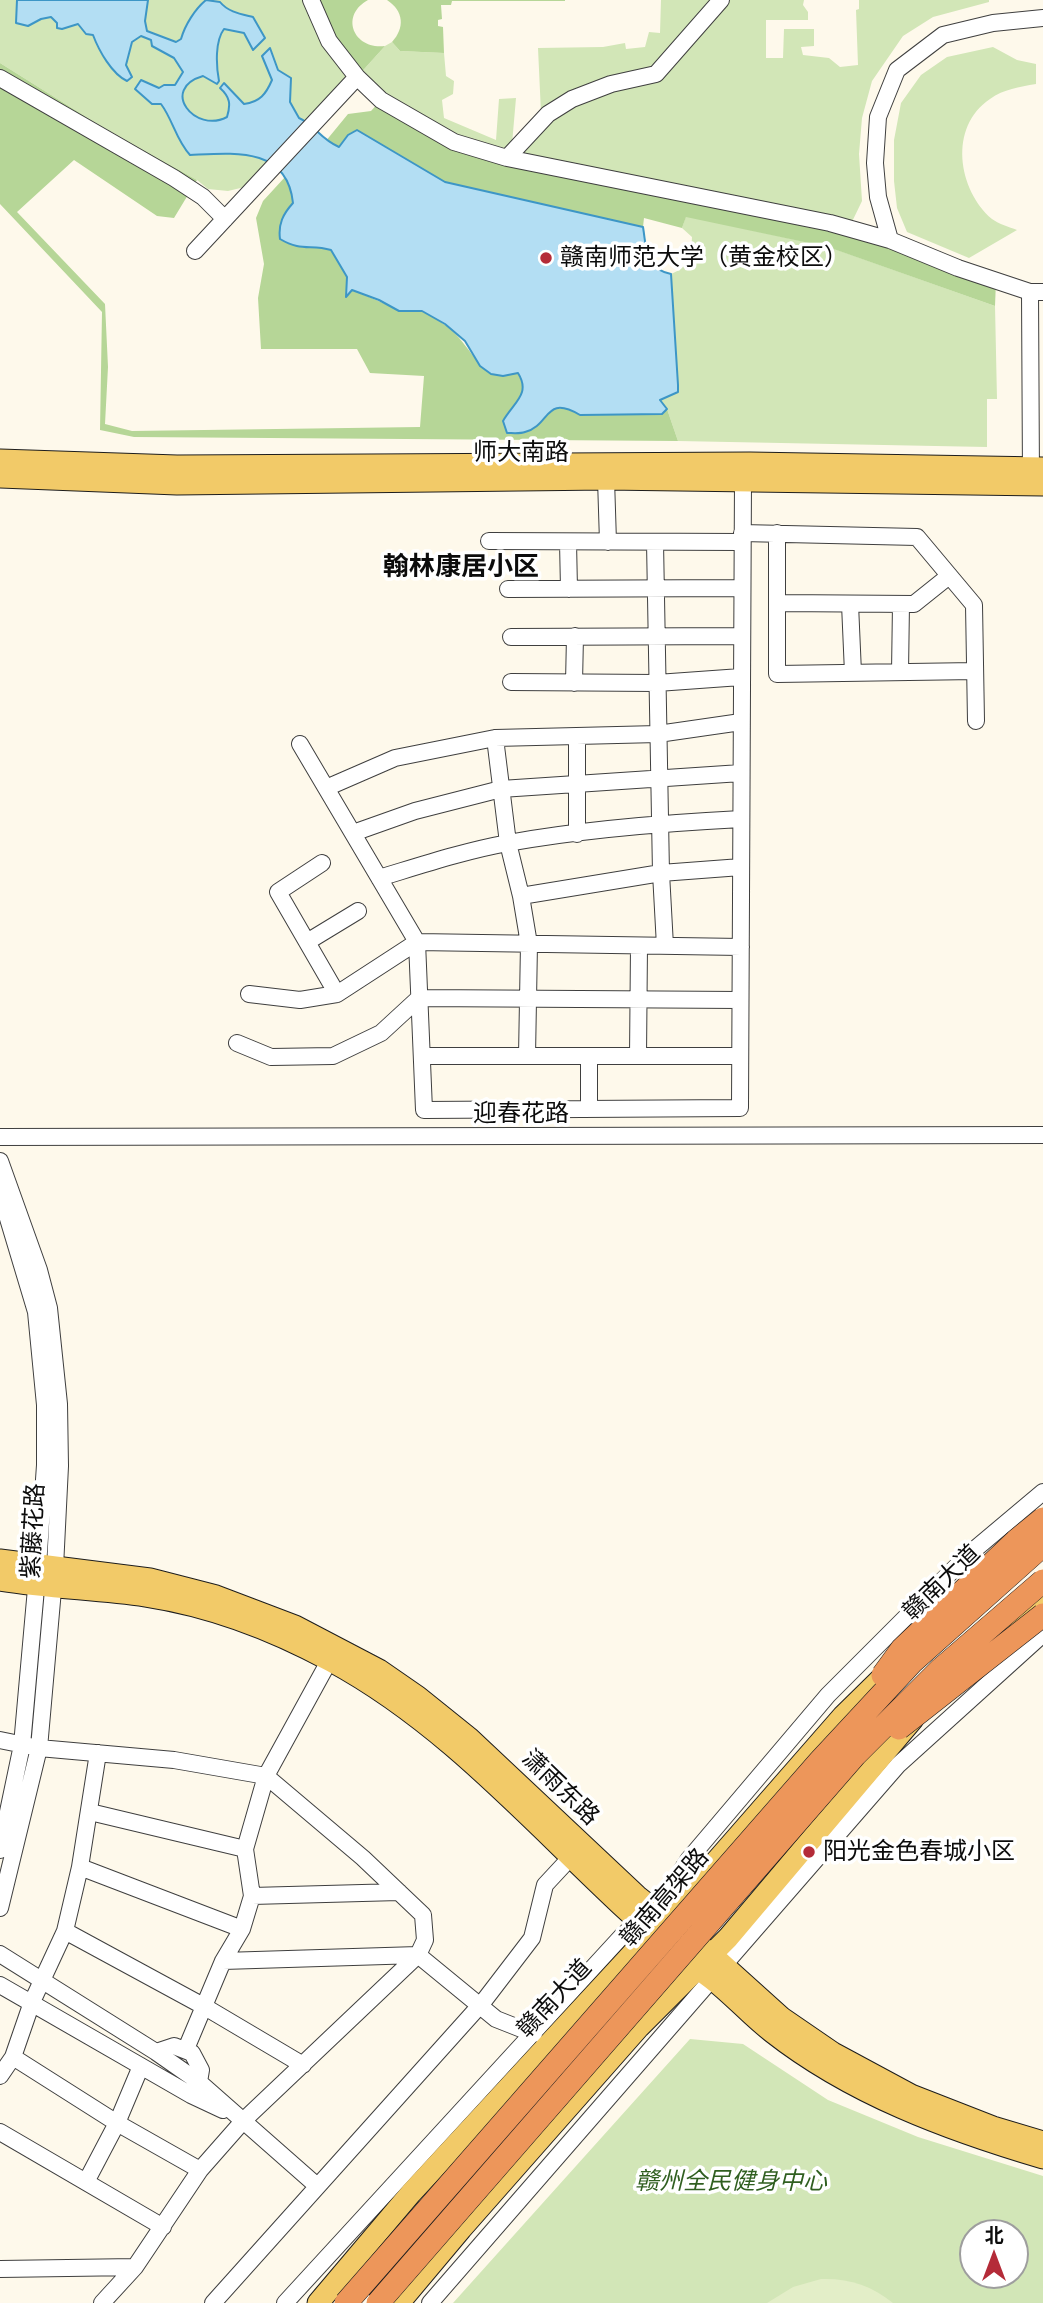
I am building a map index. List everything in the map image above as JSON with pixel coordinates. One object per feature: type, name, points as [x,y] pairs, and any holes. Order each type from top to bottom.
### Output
[{"type":"highway","points":[[829,1768],[902,1649],[1016,1541],[1043,1519]]},
{"type":"highway","name":"赣南高架路","points":[[378,2303],[829,1768],[912,1662],[1043,1545]]},
{"type":"highway","name":"赣南高架路","points":[[346,2303],[829,1768],[1043,1581]]},
{"type":"highway","points":[[829,1768],[1043,1615]]},
{"type":"main road","name":"师大南路","points":[[0,460],[177,466],[750,463],[1037,476]]},
{"type":"main road","name":"师大南路","points":[[0,477],[177,484],[341,480],[743,480],[1037,476]]},
{"type":"main road","name":"赣南大道","points":[[318,2303],[411,2193],[653,1920],[843,1716],[988,1574],[1043,1528]]},
{"type":"main road","name":"潇雨东路","points":[[0,1560],[46,1577]]},
{"type":"main road","name":"潇雨东路","points":[[0,1580],[46,1577],[150,1579],[216,1595],[295,1626],[437,1732],[571,1857],[711,1967],[782,2018],[833,2053],[872,2075],[950,2111],[1043,2142]]},
{"type":"main road","points":[[399,2303],[639,2027],[711,1967],[728,1938],[888,1748],[954,1675],[1043,1597]]},
{"type":"main road","name":"潇雨东路","points":[[333,1653],[379,1670],[446,1718],[512,1777],[653,1920]]},
{"type":"main road","name":"潇雨东路","points":[[711,1967],[772,2032],[826,2068],[865,2090],[947,2127],[1043,2158]]},
{"type":"street","points":[[311,0],[329,41],[356,77],[381,100],[454,142],[507,158],[830,223],[890,240],[958,268],[1037,292],[1037,476]]},
{"type":"street","points":[[507,158],[548,114],[572,99],[611,85],[656,74],[721,0]]},
{"type":"street","points":[[890,240],[878,197],[875,163],[878,117],[897,70],[943,35],[992,23],[1043,18]]},
{"type":"street","points":[[195,251],[356,77]]},
{"type":"street","points":[[0,78],[174,178],[203,197],[225,219]]},
{"type":"street","points":[[606,479],[608,542]]},
{"type":"street","points":[[300,744],[417,942],[424,1110],[740,1108],[743,480]]},
{"type":"street","points":[[777,533],[777,674],[975,671]]},
{"type":"street","points":[[489,541],[655,542],[777,533],[917,537],[974,605],[976,721]]},
{"type":"street","points":[[568,542],[569,589]]},
{"type":"street","points":[[655,542],[661,873],[665,946]]},
{"type":"street","points":[[778,603],[915,604],[949,576]]},
{"type":"street","points":[[508,589],[742,588]]},
{"type":"street","points":[[850,604],[853,673]]},
{"type":"street","points":[[900,672],[901,604]]},
{"type":"street","points":[[510,636],[742,636]]},
{"type":"street","points":[[574,682],[575,636]]},
{"type":"street","points":[[511,682],[657,683],[741,677]]},
{"type":"street","points":[[326,788],[395,758],[495,738],[658,734],[741,722]]},
{"type":"street","points":[[577,736],[577,834]]},
{"type":"street","points":[[495,738],[508,843],[521,895],[529,944],[527,1056]]},
{"type":"street","points":[[353,833],[415,811],[501,789],[741,773]]},
{"type":"street","points":[[379,878],[439,859],[508,843],[660,824],[741,819]]},
{"type":"street","points":[[322,863],[278,892],[337,994]]},
{"type":"street","points":[[521,895],[661,873],[741,867]]},
{"type":"street","points":[[307,942],[358,911]]},
{"type":"street","points":[[249,994],[300,1000],[337,994],[417,942],[741,947]]},
{"type":"street","points":[[638,1056],[639,946]]},
{"type":"street","points":[[237,1043],[271,1057],[333,1056],[382,1033],[419,998],[740,999]]},
{"type":"street","points":[[422,1056],[740,1056]]},
{"type":"street","points":[[589,1056],[589,1109]]},
{"type":"street","name":"迎春花路","points":[[0,1137],[1043,1135]]},
{"type":"street","name":"紫藤花路","points":[[0,1161],[39,1270],[49,1308],[59,1404],[60,1466],[46,1577],[31,1747],[0,1908]]},
{"type":"street","name":"紫藤花路","points":[[0,1192],[36,1311],[46,1405],[46,1577]]},
{"type":"street","points":[[285,2303],[621,1937],[653,1920],[689,1859],[828,1695],[968,1555],[1043,1492]]},
{"type":"street","points":[[430,2303],[711,1967],[898,1765],[1043,1634]]},
{"type":"street","points":[[186,2049],[223,1961],[242,1929],[252,1896],[245,1849],[266,1776],[333,1653]]},
{"type":"street","points":[[0,1741],[31,1747],[174,1760],[266,1776],[363,1858],[423,1915],[425,1940],[418,1955],[244,2120],[200,2170],[135,2267],[102,2303]]},
{"type":"street","name":"紫藤花路","points":[[0,1850],[31,1747]]},
{"type":"street","points":[[0,2076],[13,2057],[32,2002],[65,1931],[80,1867],[98,1753]]},
{"type":"street","points":[[90,1812],[245,1849]]},
{"type":"street","points":[[213,2303],[316,2185],[479,2007],[531,1938],[545,1885],[571,1857]]},
{"type":"street","points":[[80,1867],[242,1929]]},
{"type":"street","points":[[252,1896],[399,1892]]},
{"type":"street","points":[[65,1931],[205,2007],[303,2065]]},
{"type":"street","points":[[0,1954],[43,1979],[200,2082],[316,2185]]},
{"type":"street","points":[[223,1961],[418,1955],[496,2019],[534,2034]]},
{"type":"street","points":[[0,1986],[191,2095],[244,2120]]},
{"type":"street","points":[[156,2052],[167,2046],[186,2049],[199,2063],[200,2082]]},
{"type":"street","points":[[13,2057],[117,2123],[200,2170]]},
{"type":"street","points":[[86,2182],[117,2123],[141,2066]]},
{"type":"street","points":[[0,2132],[163,2227]]},
{"type":"street","points":[[0,2269],[135,2267]]},
{"type":"green space","points":[[0,0],[311,0],[357,77],[257,184],[228,191],[208,189],[0,63]]},
{"type":"green space","points":[[311,0],[368,0],[354,15],[354,31],[365,43],[385,46],[357,77]]},
{"type":"green space","points":[[387,0],[565,1],[452,1],[451,5],[441,5],[442,19],[438,20],[438,26],[443,27],[444,53],[400,51],[392,42],[399,31],[401,20],[397,9]]},
{"type":"green space","points":[[661,0],[804,0],[808,20],[766,20],[766,58],[783,58],[784,29],[814,29],[814,46],[801,47],[803,55],[829,58],[840,67],[858,65],[856,10],[859,9],[859,0],[989,0],[933,17],[903,36],[872,81],[862,118],[859,154],[862,201],[849,228],[454,142],[357,77],[385,46],[392,42],[400,51],[444,53],[446,76],[454,81],[453,94],[442,100],[444,118],[496,140],[499,99],[516,98],[512,144],[541,113],[538,48],[603,47],[625,43],[626,49],[645,47],[649,32],[660,33]]},
{"type":"green space","points":[[993,47],[1017,60],[1036,64],[1036,84],[1012,89],[990,99],[977,111],[968,125],[962,159],[971,192],[980,207],[992,219],[1017,230],[969,258],[907,232],[897,208],[894,140],[901,103],[921,75],[947,57]]},
{"type":"green space","points":[[0,63],[104,128],[197,180],[174,218],[157,216],[74,160],[17,212],[105,304],[108,367],[105,424],[132,431],[420,427],[424,376],[370,373],[357,349],[261,349],[258,298],[264,264],[256,218],[263,201],[285,177],[291,189],[293,203],[282,219],[280,238],[300,246],[331,250],[347,277],[347,296],[352,290],[400,310],[428,314],[452,331],[483,366],[503,374],[517,372],[522,393],[503,421],[536,426],[554,408],[661,414],[667,409],[678,441],[134,437],[100,430],[102,312],[0,204]]},
{"type":"green space","points":[[381,100],[454,142],[830,223],[996,281],[995,306],[828,247],[686,217],[682,228],[644,218],[643,227],[445,182],[357,130],[348,135],[339,147],[325,142],[348,114],[371,111]]},
{"type":"green space","points":[[686,216],[829,247],[995,306],[997,399],[987,399],[987,447],[678,441],[667,409],[660,400],[678,391],[671,274],[686,264],[690,255],[692,237],[682,228]]},
{"type":"green space","name":"赣州全民健身中心","points":[[690,2039],[743,2044],[828,2100],[918,2137],[1043,2176],[1043,2303],[453,2303]]},
{"type":"green space","points":[[821,2279],[859,2284],[893,2303],[767,2303],[793,2287]]},
{"type":"water","points":[[17,0],[148,0],[145,21],[147,31],[176,42],[181,39],[191,18],[206,0],[220,2],[239,14],[253,17],[265,38],[253,50],[244,33],[224,29],[218,47],[219,81],[217,84],[203,76],[190,82],[184,90],[183,99],[194,115],[215,121],[227,117],[229,101],[220,88],[224,83],[244,104],[262,96],[272,80],[262,56],[270,48],[278,70],[291,78],[290,102],[299,118],[339,147],[348,135],[357,130],[445,182],[643,227],[646,251],[651,263],[671,274],[678,392],[660,400],[667,409],[662,414],[580,415],[560,408],[554,409],[540,423],[523,433],[507,433],[503,421],[520,398],[523,387],[518,373],[503,376],[491,374],[480,366],[465,341],[445,324],[422,311],[399,311],[352,290],[346,297],[347,277],[331,250],[300,247],[280,239],[282,220],[293,203],[289,184],[269,162],[240,154],[190,155],[161,104],[152,104],[135,89],[141,80],[159,88],[175,85],[183,72],[174,58],[152,46],[151,40],[141,36],[132,42],[126,65],[132,77],[127,81],[116,73],[107,61],[93,35],[86,34],[78,24],[57,28],[57,23],[51,17],[28,26],[16,23]]},
{"type":"place","name":"赣南师范大学（黄金校区）","points":[[546,258]]},
{"type":"place","name":"阳光金色春城小区","points":[[809,1852]]},
{"type":"district","name":"翰林康居小区","points":[[461,568]]}]
